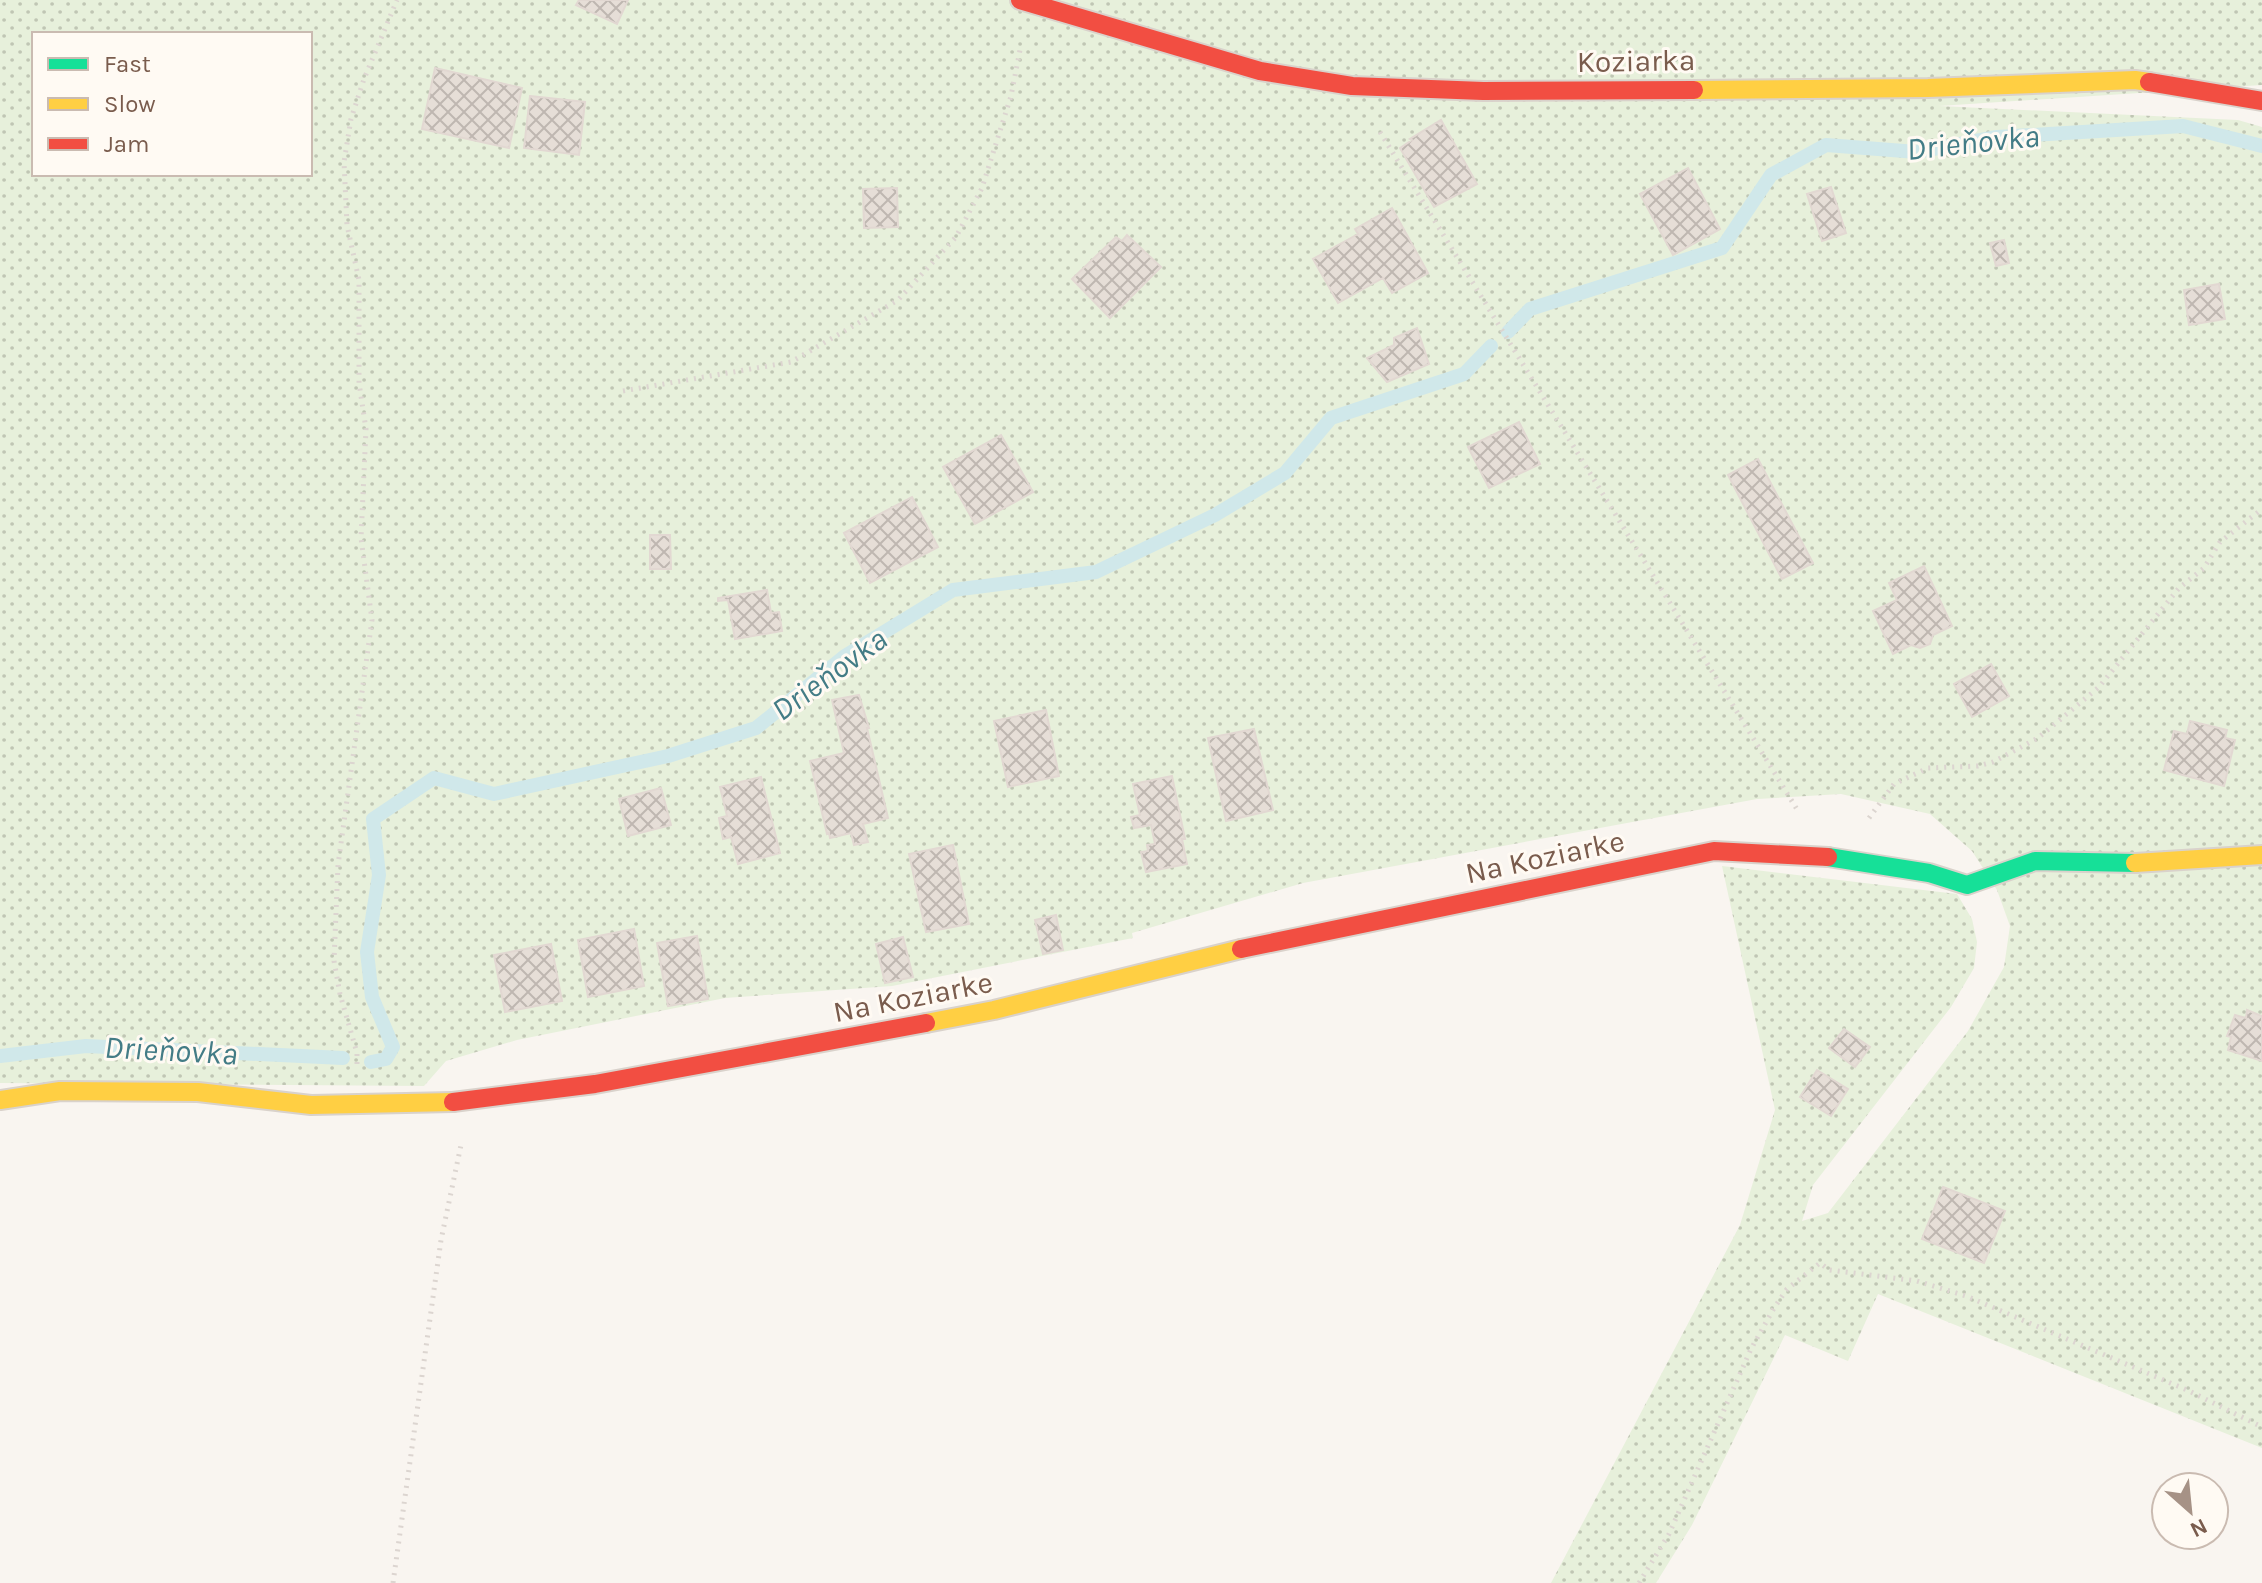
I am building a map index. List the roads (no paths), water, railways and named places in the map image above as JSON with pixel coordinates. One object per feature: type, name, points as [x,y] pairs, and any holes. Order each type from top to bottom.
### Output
[{"type":"street","name":"Koziarka","points":[[1025,2],[1260,71],[1352,86],[1483,91],[1928,88],[2135,80],[2262,101]]},
{"type":"street","name":"Na Koziarke","points":[[0,1100],[60,1091],[198,1092],[311,1105],[358,1105],[471,1101],[595,1084],[994,1010],[1225,952],[1714,851],[1850,860],[1929,873],[1967,885],[2035,861],[2155,863],[2262,855]]},
{"type":"waterway","name":"Drieňovka","points":[[1508,332],[1530,309],[1722,248],[1771,175],[1826,145],[1917,152],[1997,137],[2183,126],[2262,146]]},
{"type":"waterway","name":"Drieňovka","points":[[371,1062],[386,1059],[393,1047],[372,997],[367,952],[379,875],[373,819],[434,778],[494,794],[668,756],[756,728],[845,656],[953,590],[1096,572],[1215,515],[1285,473],[1331,418],[1464,374],[1491,346]]},
{"type":"waterway","name":"Drieňovka","points":[[0,1056],[86,1046],[343,1058]]}]
